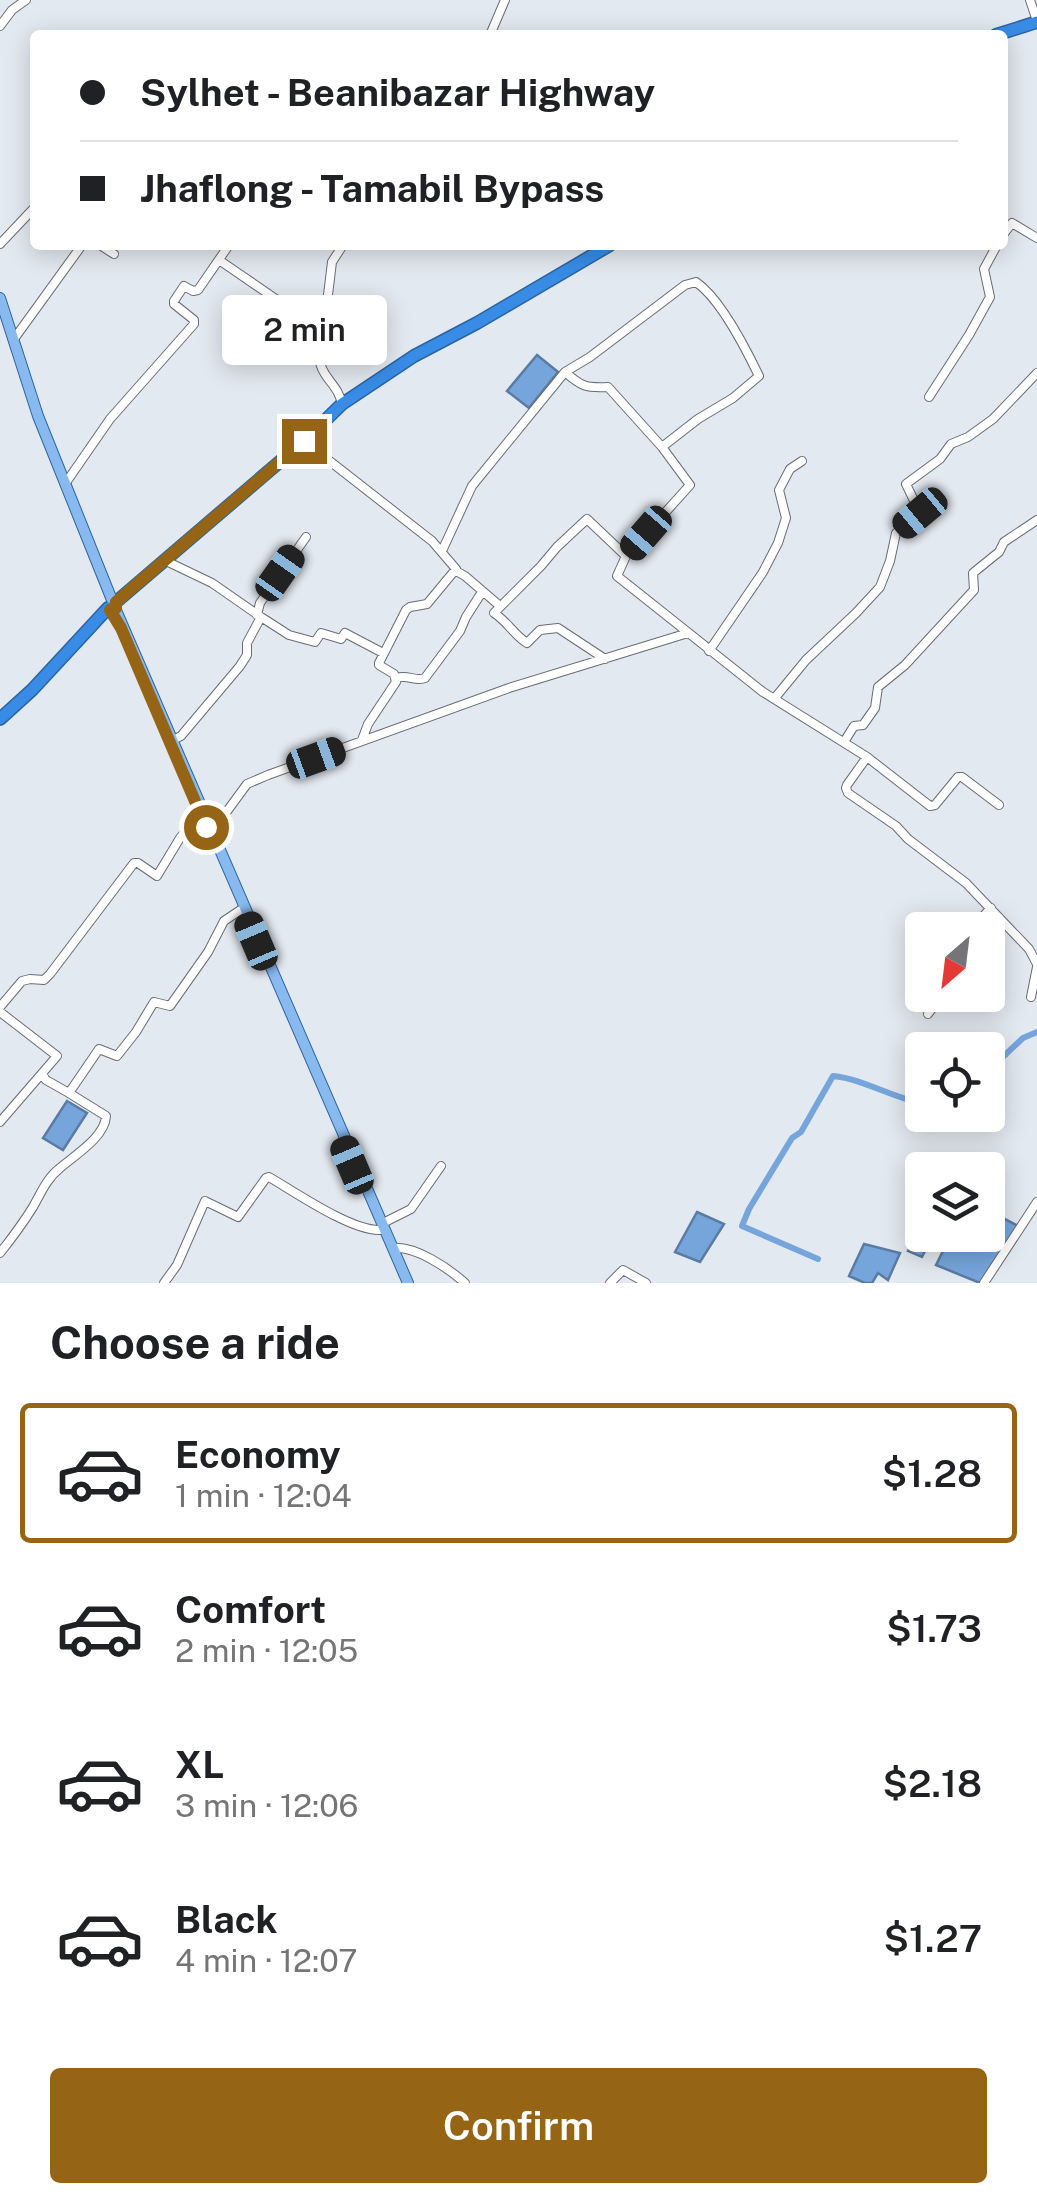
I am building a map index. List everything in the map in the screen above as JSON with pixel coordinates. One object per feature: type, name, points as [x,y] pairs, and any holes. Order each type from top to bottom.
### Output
[{"type":"highway","points":[[1008,31],[1037,22]]},
{"type":"highway","points":[[0,718],[32,690],[111,605],[342,404],[414,356],[601,250]]},
{"type":"main road","points":[[0,298],[38,416],[111,605],[406,1283]]},
{"type":"main road","points":[[0,311],[34,418],[111,605],[406,1283]]},
{"type":"street","points":[[0,26],[26,0]]},
{"type":"street","points":[[492,30],[505,0]]},
{"type":"street","points":[[1030,0],[1037,22]]},
{"type":"street","points":[[0,244],[30,212]]},
{"type":"street","points":[[1008,228],[1012,223],[1037,238]]},
{"type":"street","points":[[14,339],[78,250]]},
{"type":"street","points":[[108,250],[114,254]]},
{"type":"street","points":[[65,484],[110,419],[196,322],[174,302],[184,286],[198,290],[226,250]]},
{"type":"street","points":[[340,250],[332,262],[327,303],[333,309],[324,323],[318,352],[322,370],[340,392],[342,404]]},
{"type":"street","points":[[929,397],[990,296],[984,269],[994,250]]},
{"type":"street","points":[[219,260],[322,330]]},
{"type":"street","points":[[442,551],[472,486],[565,372],[590,358],[685,285],[696,282],[737,334],[760,376],[662,447]]},
{"type":"street","points":[[565,372],[579,385],[608,388],[690,484],[626,556],[617,576],[709,651],[866,757],[930,806],[958,777],[999,805]]},
{"type":"street","points":[[774,698],[806,660],[880,587],[896,533],[920,513],[906,484],[940,459],[952,444],[993,419],[1037,373]]},
{"type":"street","points":[[304,441],[442,551],[456,571],[500,606]]},
{"type":"street","points":[[709,651],[778,544],[786,518],[779,490],[790,470],[802,461]]},
{"type":"street","points":[[605,659],[558,628],[540,630],[526,643],[494,613],[587,519],[626,556]]},
{"type":"street","points":[[844,742],[854,726],[863,725],[875,708],[878,686],[905,666],[968,596],[974,587],[973,572],[999,552],[1004,542],[1037,520]]},
{"type":"street","points":[[173,740],[181,736],[248,655],[247,642],[259,616],[260,603],[306,536]]},
{"type":"street","points":[[164,560],[212,583],[297,638],[315,642],[321,633],[341,638],[346,633],[383,653]]},
{"type":"street","points":[[397,678],[379,665],[406,610],[427,604],[456,571]]},
{"type":"street","points":[[362,740],[397,678],[424,678],[460,631],[482,592]]},
{"type":"street","points":[[0,1122],[57,1056],[0,1009],[22,981],[39,982],[50,974],[134,863],[157,876],[188,828],[226,814],[247,784],[509,688],[688,633]]},
{"type":"street","points":[[866,757],[846,791],[966,882],[1029,949],[1037,965],[1031,997]]},
{"type":"street","points":[[987,912],[991,908]]},
{"type":"street","points":[[69,1092],[98,1048],[117,1056],[154,1002],[170,1006],[208,952],[224,920],[242,909]]},
{"type":"street","points":[[0,1253],[20,1228],[46,1182],[106,1123],[106,1116],[42,1074]]},
{"type":"street","points":[[164,1283],[188,1244],[205,1201],[238,1217],[269,1177],[368,1230],[410,1209],[441,1166]]},
{"type":"street","points":[[984,1283],[1037,1202]]},
{"type":"street","points":[[394,1248],[402,1247],[422,1256],[465,1283]]},
{"type":"street","points":[[610,1283],[623,1270],[646,1283]]},
{"type":"water","points":[[537,355],[558,372],[529,408],[507,391]]},
{"type":"water","points":[[67,1101],[87,1113],[63,1150],[43,1138]]},
{"type":"water","points":[[697,1212],[724,1224],[700,1262],[675,1252]]},
{"type":"water","points":[[1005,1219],[1018,1226],[1005,1246]]},
{"type":"water","points":[[864,1244],[900,1253],[888,1280],[878,1273],[872,1283],[849,1276]]},
{"type":"water","points":[[942,1252],[1001,1252],[980,1283],[936,1265]]},
{"type":"waterway","points":[[1005,1055],[1023,1038],[1037,1032]]},
{"type":"waterway","points":[[818,1259],[742,1226],[749,1209],[833,1076],[905,1098]]},
{"type":"route","points":[[206,827],[110,610],[304,441]]}]
